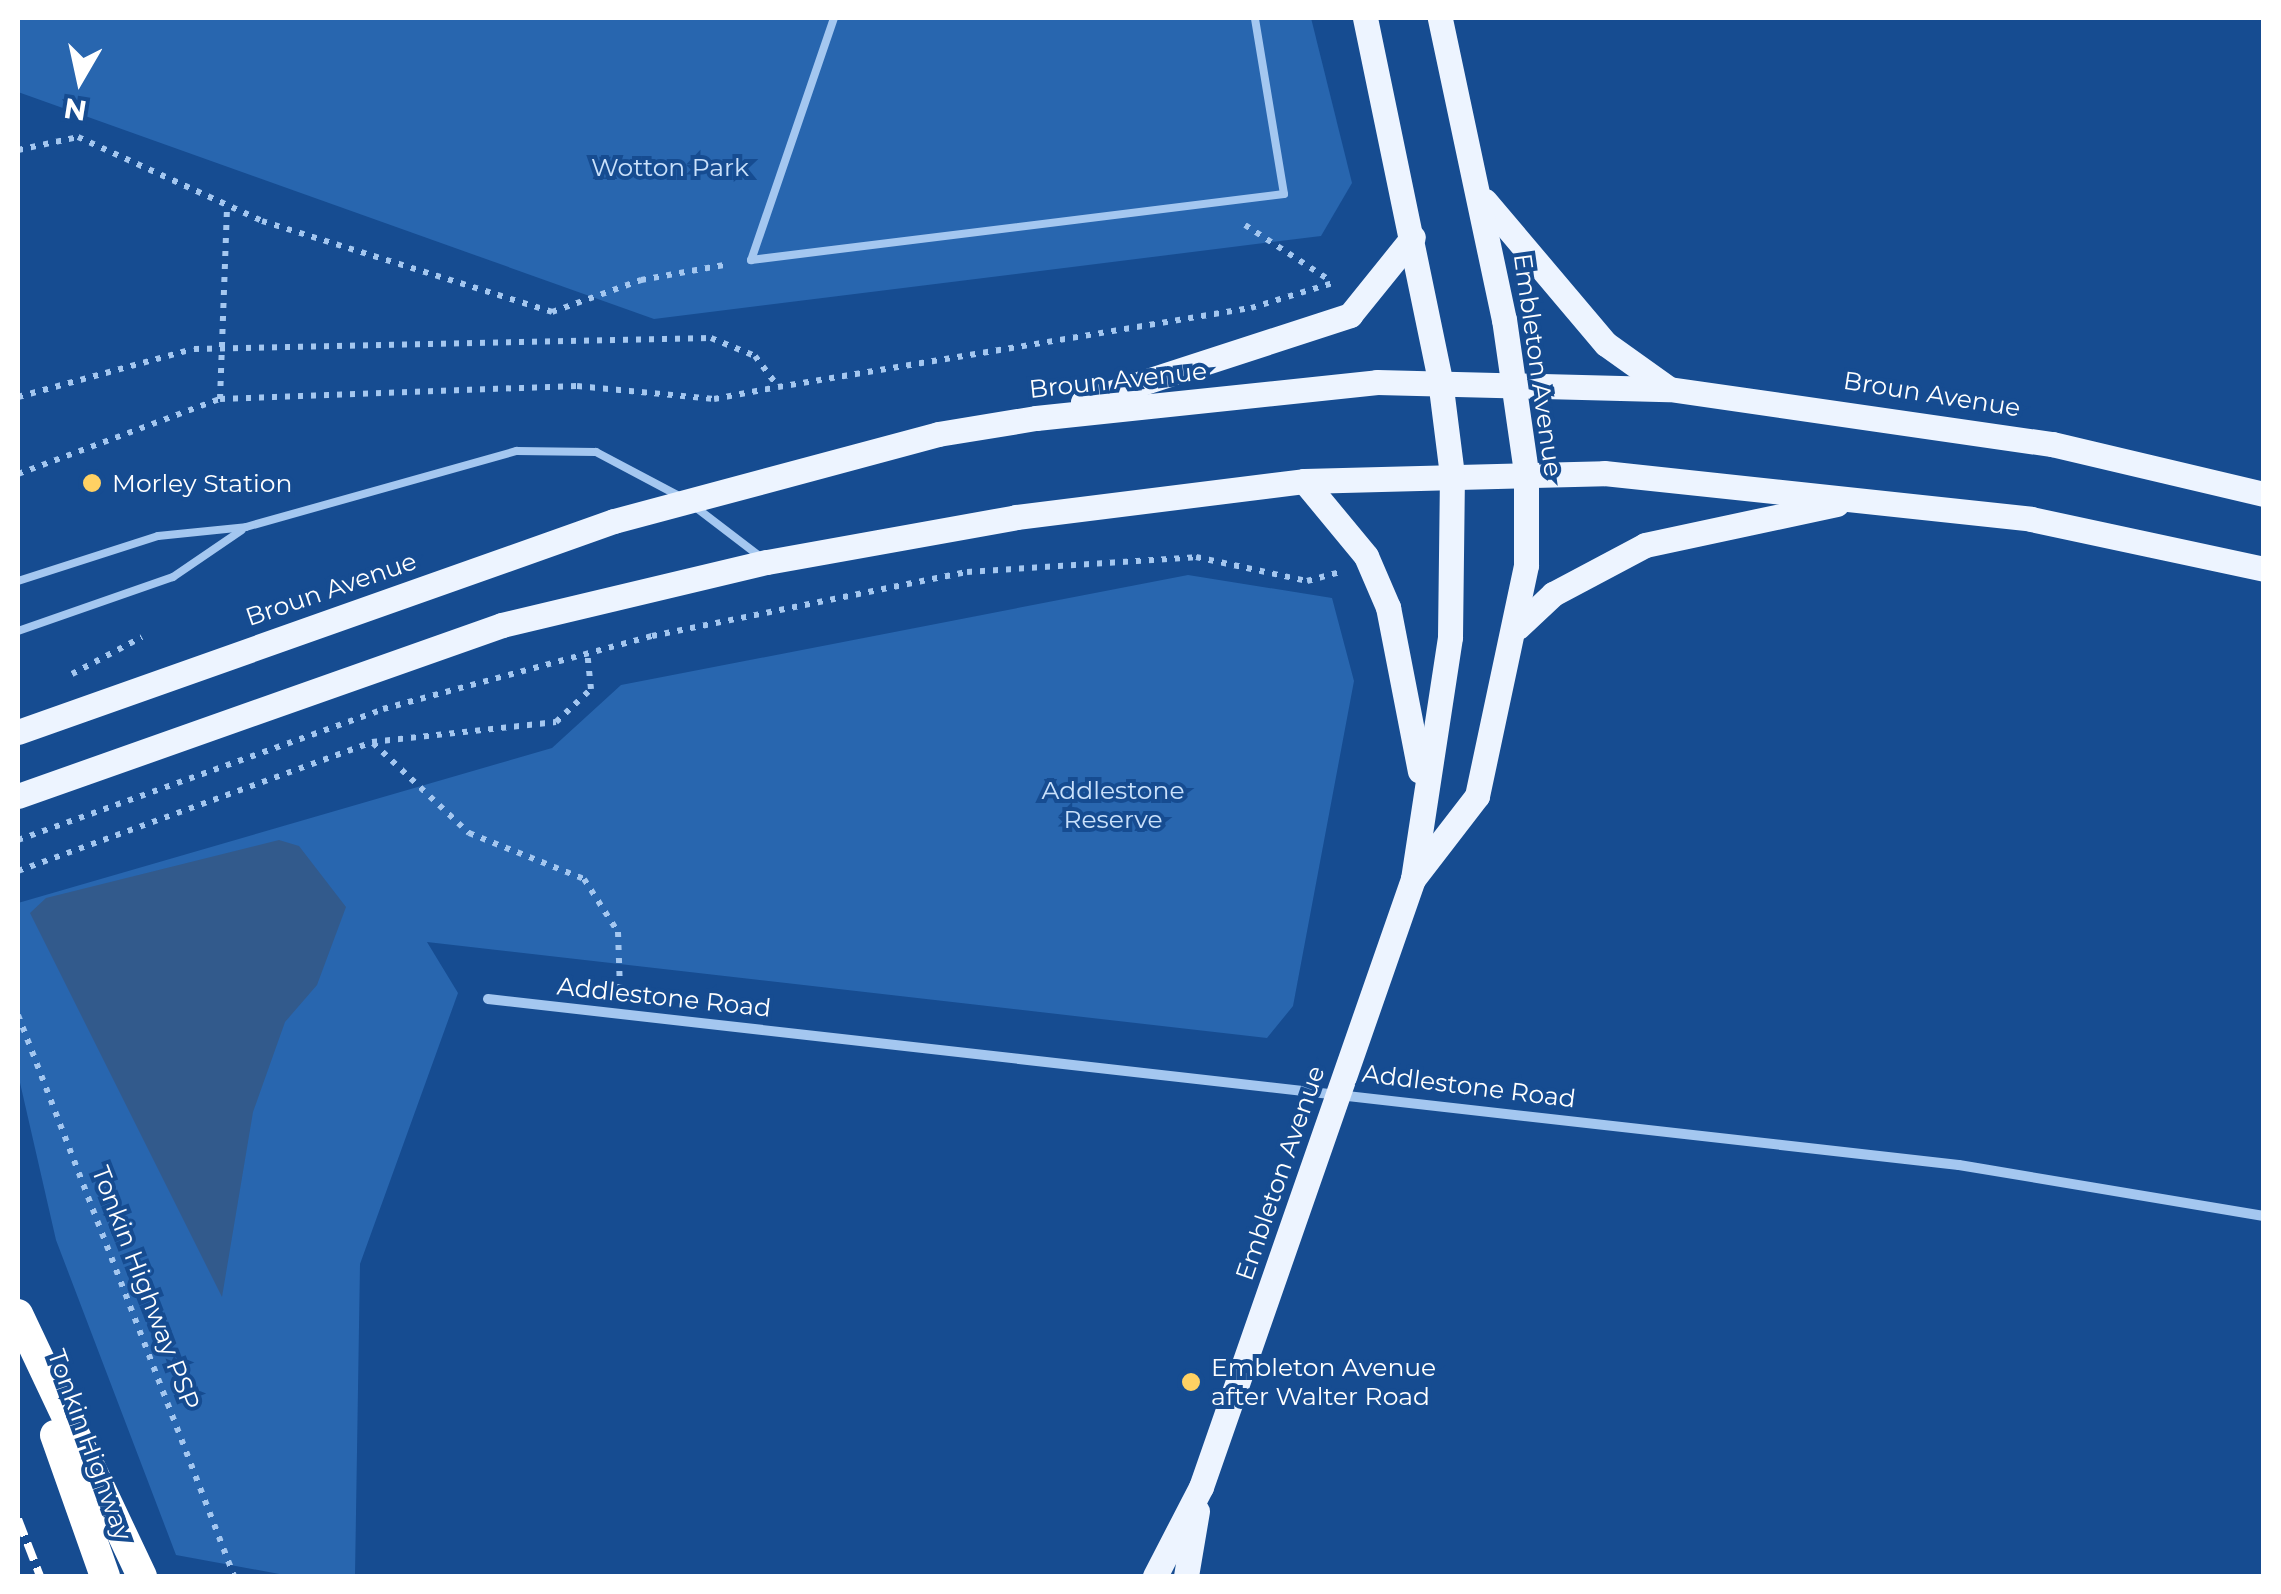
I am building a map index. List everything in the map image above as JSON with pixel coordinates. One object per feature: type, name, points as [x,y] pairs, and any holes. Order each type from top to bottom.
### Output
[{"type":"highway","points":[[18,1314],[142,1576]]},
{"type":"highway","name":"Tonkin Highway","points":[[18,1334],[105,1576]]},
{"type":"main road","name":"Embleton Avenue","points":[[1155,1576],[1201,1487],[1413,879],[1450,637],[1452,475],[1440,380],[1365,18]]},
{"type":"main road","name":"Embleton Avenue","points":[[1413,879],[1476,796],[1518,627],[1526,472],[1482,197],[1440,18]]},
{"type":"main road","points":[[1482,197],[1606,344],[1669,389]]},
{"type":"main road","points":[[1036,418],[1350,315],[1413,237]]},
{"type":"main road","name":"Broun Avenue","points":[[18,732],[687,501],[1036,418],[1440,380],[1669,389],[2034,440],[2264,494]]},
{"type":"main road","points":[[18,796],[502,625],[767,562],[1016,517],[1304,481],[1526,472],[1872,498],[2031,519],[2264,569]]},
{"type":"main road","points":[[1304,481],[1366,556],[1388,608],[1424,790]]},
{"type":"main road","points":[[1518,627],[1553,594],[1645,545],[1872,498]]},
{"type":"main road","name":"Embleton Avenue","points":[[1186,1576],[1201,1487]]},
{"type":"street","name":"Addlestone Road","points":[[488,999],[1342,1090],[1960,1165],[2264,1216]]},
{"type":"lane","points":[[834,18],[751,260],[1284,194],[1255,18]]},
{"type":"lane","points":[[18,582],[158,536],[246,527],[517,451],[596,452],[659,478],[767,562]]},
{"type":"lane","points":[[18,630],[174,577],[246,527]]},
{"type":"path","points":[[18,150],[78,136],[226,204],[414,275],[552,312],[641,280],[751,260]]},
{"type":"path","points":[[1212,202],[1332,282],[1350,315]]},
{"type":"path","points":[[220,399],[218,348],[226,204]]},
{"type":"path","points":[[18,474],[220,399],[577,386],[714,399],[1251,308],[1332,282]]},
{"type":"path","points":[[18,397],[218,348],[711,338],[755,356],[778,387]]},
{"type":"path","points":[[18,840],[383,709],[587,651],[967,572],[1196,557],[1308,581],[1366,556]]},
{"type":"path","points":[[56,682],[142,637]]},
{"type":"path","points":[[18,870],[372,742],[556,722],[591,689],[587,651]]},
{"type":"path","points":[[372,742],[469,833],[584,879],[618,932],[621,1012]]},
{"type":"path","name":"Tonkin Highway PSP","points":[[18,1015],[234,1576]]},
{"type":"green space","name":"Wotton Park","points":[[18,18],[1311,18],[1352,183],[1321,236],[654,319],[18,92]]},
{"type":"green space","name":"Addlestone Reserve","points":[[1188,575],[1332,598],[1354,681],[1293,1006],[1267,1038],[427,942],[458,993],[360,1264],[355,1576],[290,1576],[176,1555],[56,1240],[18,1074],[18,903],[552,748],[621,685]]},
{"type":"shaded area","points":[[279,840],[299,846],[346,907],[317,985],[285,1022],[253,1112],[222,1297],[30,913],[46,898]]},
{"type":"railway","points":[[18,1519],[40,1576]]},
{"type":"place","name":"Morley Station","points":[[92,483]]},
{"type":"place","name":"Embleton Avenue after Walter Road","points":[[1191,1382]]}]
